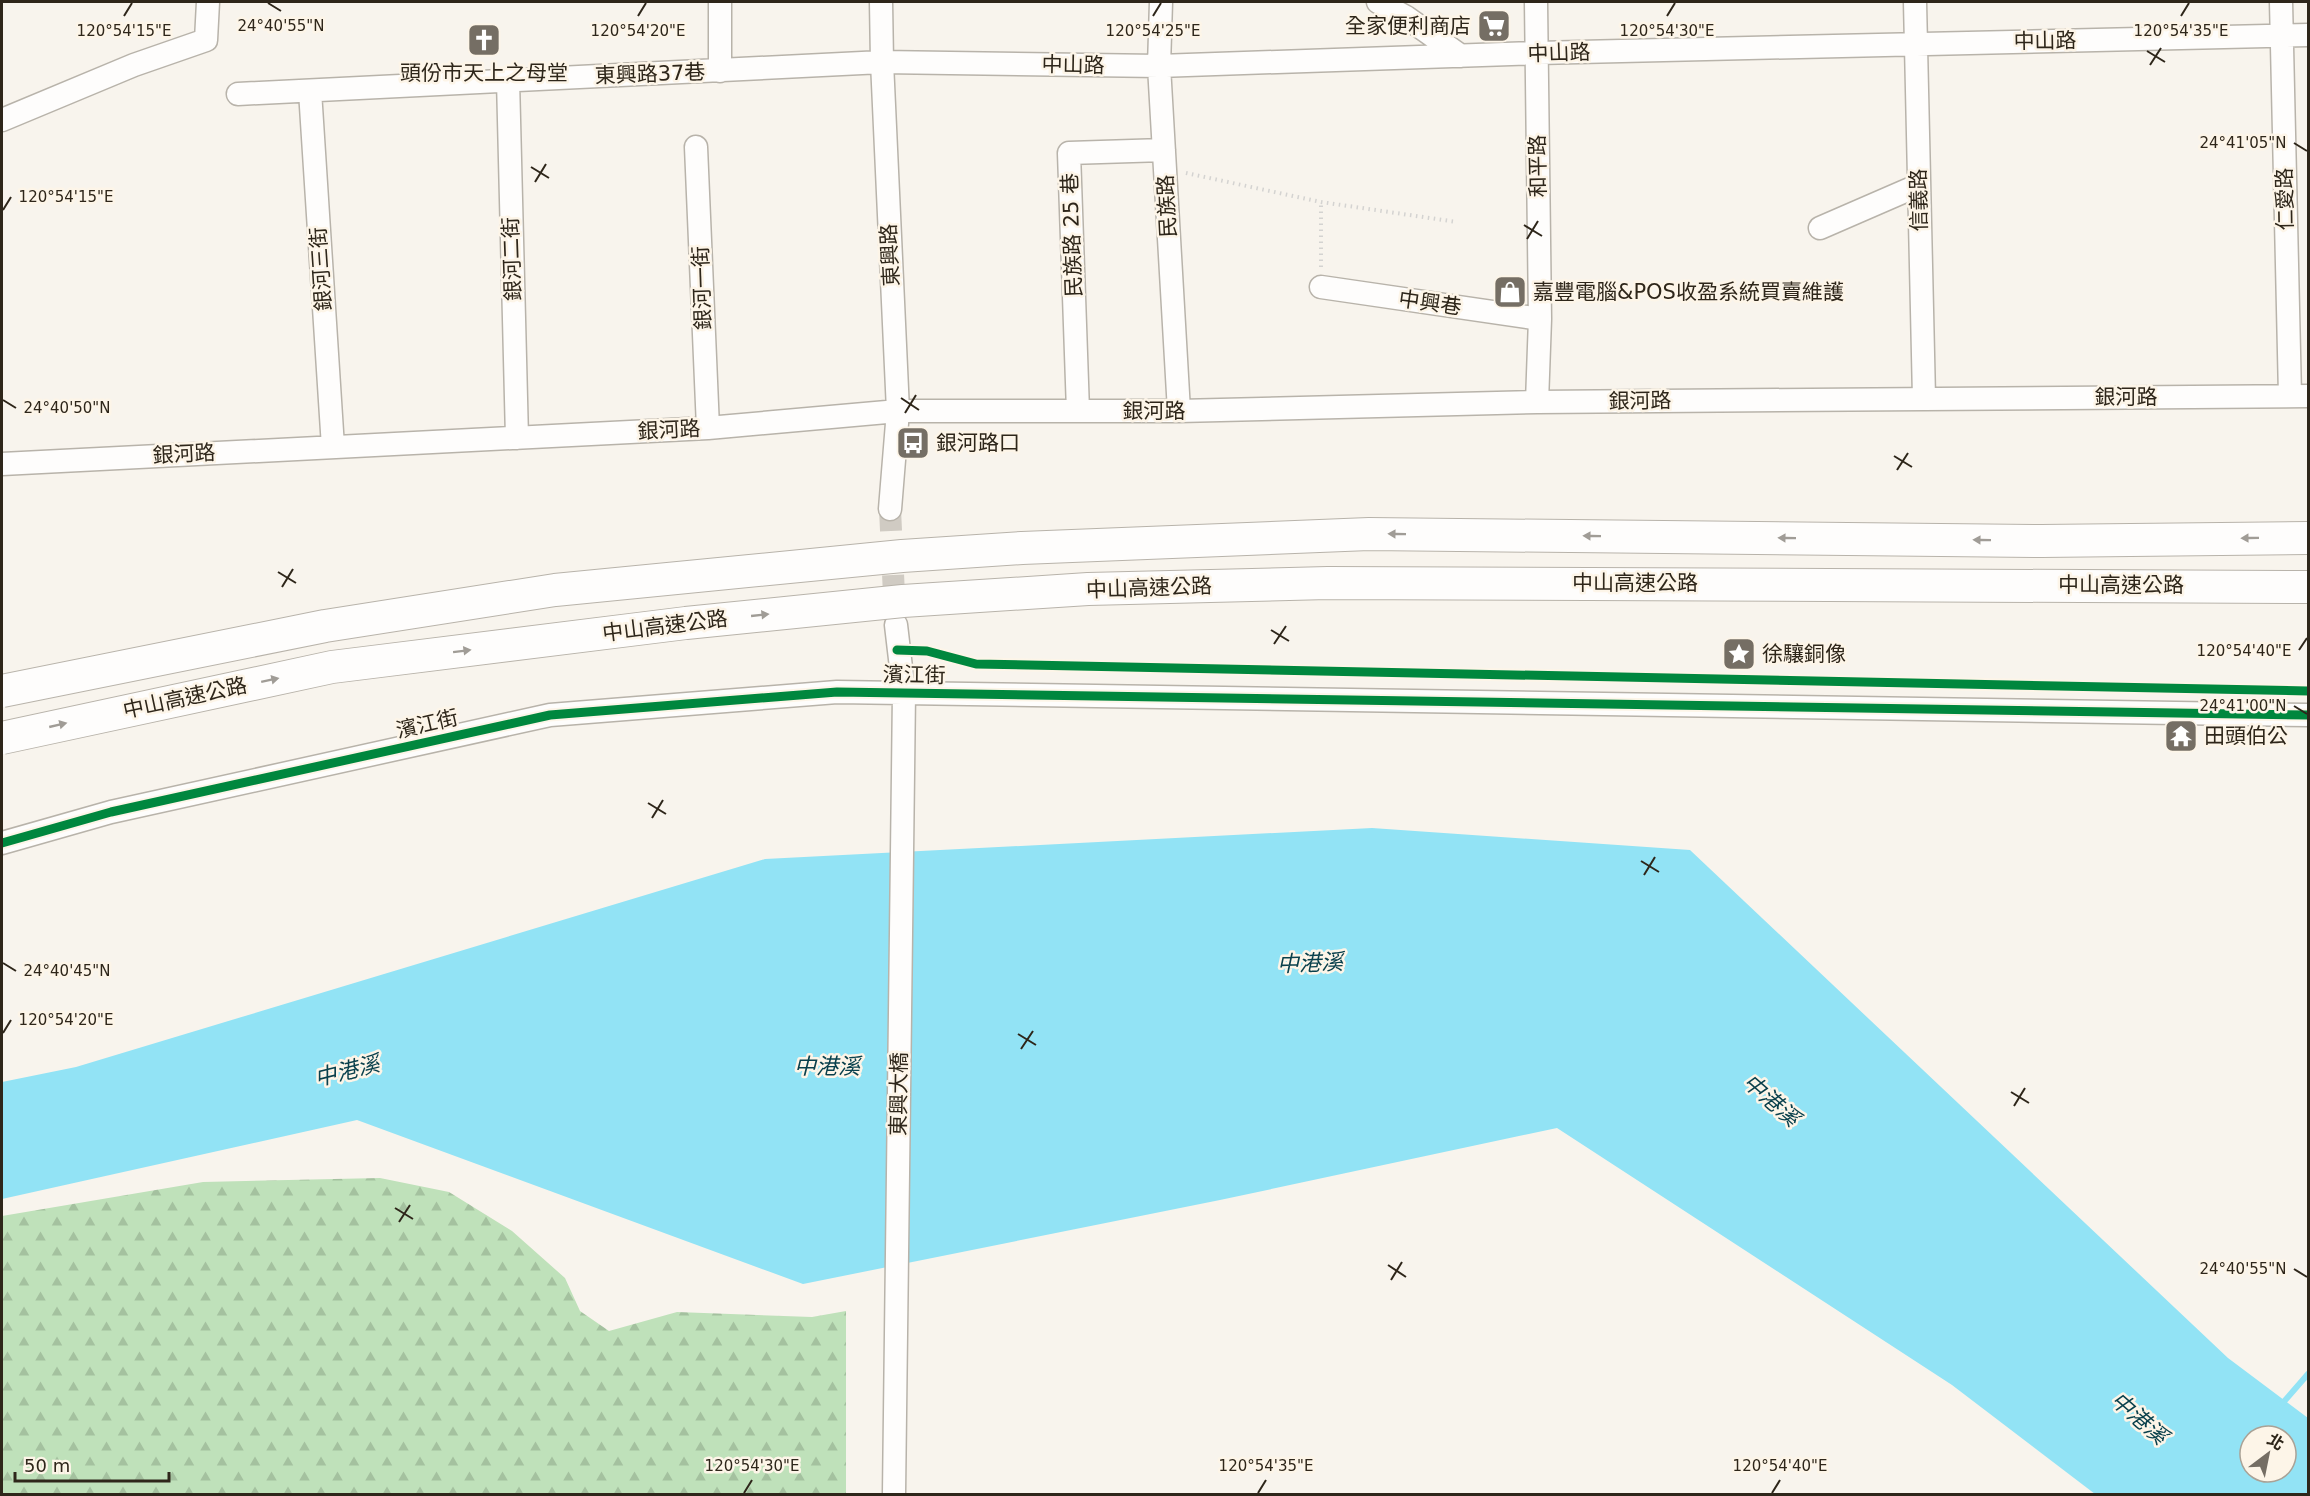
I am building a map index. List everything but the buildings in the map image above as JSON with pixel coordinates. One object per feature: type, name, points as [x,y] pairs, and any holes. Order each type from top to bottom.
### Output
[{"type":"highway","name":"中山高速公路","points":[[2,690],[325,626],[555,590],[902,556],[1045,547],[1369,534],[2040,541],[2308,538]]},
{"type":"highway","name":"中山高速公路","points":[[2,738],[332,667],[686,623],[903,601],[1041,592],[1328,583],[2308,586]]},
{"type":"street","points":[[2,120],[134,65],[206,40],[208,2]]},
{"type":"street","points":[[720,2],[720,71]]},
{"type":"street","name":"東興路","points":[[881,2],[898,411],[890,509]]},
{"type":"street","name":"民族路","points":[[1161,2],[1159,66],[1179,411]]},
{"type":"street","points":[[1378,2],[1406,17],[1461,56]]},
{"type":"street","name":"和平路","points":[[1536,2],[1540,319],[1536,402]]},
{"type":"street","name":"信義路","points":[[1915,2],[1924,398]]},
{"type":"street","name":"仁愛路","points":[[2281,2],[2299,396]]},
{"type":"street","name":"中山路","points":[[882,62],[1159,66],[1538,53],[2308,35]]},
{"type":"street","name":"東興路37巷","points":[[238,94],[882,62]]},
{"type":"street","name":"銀河二街","points":[[508,80],[517,438]]},
{"type":"street","name":"銀河三街","points":[[310,91],[333,447]]},
{"type":"street","name":"銀河一街","points":[[696,147],[708,428]]},
{"type":"street","name":"民族路 25 巷","points":[[1078,411],[1069,153],[1165,159]]},
{"type":"street","points":[[1820,228],[1919,185]]},
{"type":"street","name":"中興巷","points":[[1321,287],[1540,319]]},
{"type":"street","name":"銀河路","points":[[2,464],[708,428],[898,411],[1179,411],[1536,402],[2299,396]]},
{"type":"street","name":"東興大橋","points":[[894,1494],[904,693],[896,626]]},
{"type":"street","name":"濱江街","points":[[2,843],[123,810],[550,715],[837,692],[2308,715]]},
{"type":"path","points":[[1165,159],[1321,202],[1457,222]]},
{"type":"path","points":[[1321,202],[1321,287]]},
{"type":"green space","points":[[380,1178],[449,1192],[512,1231],[565,1278],[580,1311],[609,1331],[677,1312],[812,1317],[846,1311],[846,1494],[2,1494],[2,1216],[203,1182]]},
{"type":"water","name":"中港溪","points":[[1372,828],[1690,850],[2228,1358],[2308,1418],[2308,1494],[2095,1494],[1952,1385],[1557,1128],[1220,1200],[803,1284],[357,1120],[2,1199],[2,1082],[76,1067],[765,859]]},
{"type":"waterway","points":[[2281,1405],[2308,1374]]},
{"type":"tunnel","points":[[890,509],[895,616]]},
{"type":"cycle path","points":[[897,650],[927,651],[976,664],[2308,691]]},
{"type":"cycle path","points":[[2,843],[111,812],[550,715],[837,692],[2308,715]]},
{"type":"place","name":"全家便利商店","points":[[1494,26]]},
{"type":"place","name":"頭份市天上之母堂","points":[[484,40]]},
{"type":"place","name":"嘉豐電腦&POS收盈系統買賣維護","points":[[1510,292]]},
{"type":"place","name":"銀河路口","points":[[913,443]]},
{"type":"place","name":"徐驤銅像","points":[[1739,654]]},
{"type":"place","name":"田頭伯公","points":[[2181,736]]}]
